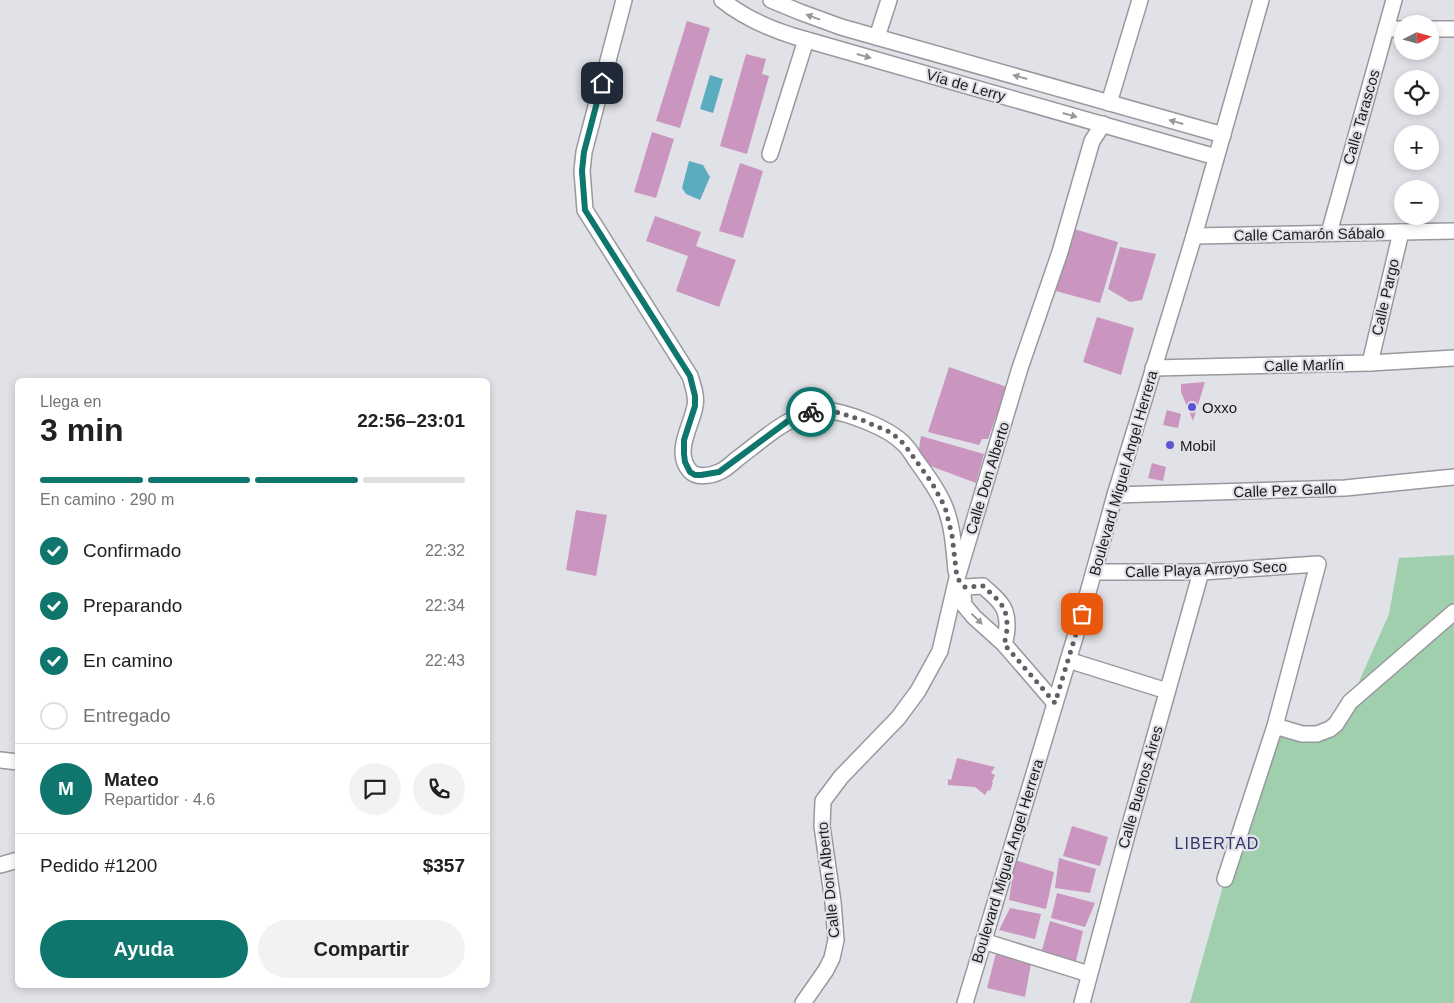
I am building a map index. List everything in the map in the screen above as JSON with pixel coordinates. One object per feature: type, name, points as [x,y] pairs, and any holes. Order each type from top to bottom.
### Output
[{"type":"street","points":[[624,0],[584,152],[582,171],[585,210],[690,376],[695,396],[695,406],[684,440],[685,462],[690,472],[695,475],[719,472],[788,421],[801,415],[823,410],[833,411],[862,420],[892,433],[904,444],[932,483],[945,507],[964,605],[974,617],[1004,644],[1055,703]]},
{"type":"street","name":"Vía de Lerry","points":[[722,0],[740,13],[762,24],[806,40],[1216,156]]},
{"type":"street","name":"Vía de Lerry","points":[[771,0],[841,27],[1223,135]]},
{"type":"street","points":[[877,37],[889,0]]},
{"type":"street","points":[[1108,103],[1140,0]]},
{"type":"street","name":"Boulevard Miguel Angel Herrera","points":[[965,1003],[1094,572],[1115,495],[1194,236],[1261,0]]},
{"type":"street","name":"Calle Tarascos","points":[[1329,233],[1394,0]]},
{"type":"street","points":[[835,47],[841,27]]},
{"type":"street","points":[[1386,29],[1394,29]]},
{"type":"street","points":[[1439,29],[1454,29]]},
{"type":"street","points":[[770,154],[806,40]]},
{"type":"street","name":"Calle Don Alberto","points":[[802,1003],[826,970],[832,958],[836,940],[833,902],[822,826],[822,801],[841,777],[898,718],[918,691],[940,651],[1020,368],[1060,252],[1092,140],[1103,124]]},
{"type":"street","name":"Calle Camarón Sábalo","points":[[1194,236],[1454,230]]},
{"type":"street","name":"Calle Pargo","points":[[1370,363],[1401,232]]},
{"type":"street","name":"Calle Marlín","points":[[1153,368],[1370,363],[1454,358]]},
{"type":"street","name":"Calle Pez Gallo","points":[[1115,495],[1345,488],[1454,477]]},
{"type":"street","name":"Calle Playa Arroyo Seco","points":[[1094,572],[1201,572],[1318,564],[1275,726]]},
{"type":"street","name":"Calle Buenos Aires","points":[[1082,1003],[1201,572]]},
{"type":"street","points":[[961,582],[983,586],[1002,605],[1008,632],[1004,644]]},
{"type":"street","points":[[1225,879],[1275,726],[1302,734],[1317,734],[1330,728],[1336,724],[1350,702],[1454,612]]},
{"type":"street","points":[[1068,660],[1167,691]]},
{"type":"street","points":[[0,760],[15,762]]},
{"type":"street","points":[[0,865],[15,861]]},
{"type":"street","points":[[983,941],[1089,974]]},
{"type":"green space","points":[[1454,555],[1454,1003],[1190,1003],[1225,879],[1275,726],[1317,734],[1350,702],[1389,614],[1399,558]]},
{"type":"water","points":[[710,75],[723,79],[713,113],[700,109]]},
{"type":"water","points":[[689,161],[703,165],[710,177],[700,200],[686,194],[682,188]]},
{"type":"building","points":[[687,21],[710,28],[680,128],[656,121]]},
{"type":"building","points":[[746,54],[766,59],[762,74],[769,76],[747,154],[720,146]]},
{"type":"building","points":[[652,132],[674,139],[656,198],[634,192]]},
{"type":"building","points":[[740,163],[763,171],[743,238],[719,231]]},
{"type":"building","points":[[655,216],[701,232],[696,246],[736,260],[719,307],[676,291],[688,256],[646,241]]},
{"type":"building","points":[[1071,228],[1118,242],[1100,303],[1052,290]]},
{"type":"building","points":[[1120,247],[1156,254],[1142,300],[1130,302],[1108,289]]},
{"type":"building","points":[[1097,317],[1134,328],[1121,375],[1083,362]]},
{"type":"building","points":[[949,367],[1007,387],[988,439],[982,439],[979,445],[928,432]]},
{"type":"building","name":"Oxxo","points":[[1205,382],[1193,421],[1181,392],[1181,384]]},
{"type":"building","points":[[1167,410],[1181,414],[1178,428],[1163,425]]},
{"type":"building","points":[[921,436],[984,454],[976,483],[917,461]]},
{"type":"building","points":[[1152,463],[1166,467],[1163,481],[1148,478]]},
{"type":"building","points":[[576,510],[607,515],[596,576],[566,570]]},
{"type":"building","points":[[957,758],[995,767],[991,773],[995,775],[990,791],[988,790],[985,795],[975,787],[948,785],[948,779],[951,780]]},
{"type":"building","points":[[1072,826],[1108,837],[1100,866],[1063,856]]},
{"type":"building","points":[[1059,858],[1096,869],[1090,893],[1055,888]]},
{"type":"building","points":[[1015,860],[1054,872],[1046,909],[1009,900]]},
{"type":"building","points":[[1057,893],[1095,903],[1085,927],[1051,918]]},
{"type":"building","points":[[1010,908],[1041,914],[1035,939],[999,930]]},
{"type":"building","points":[[1050,921],[1083,931],[1076,961],[1042,950]]},
{"type":"building","points":[[996,953],[1031,964],[1025,997],[987,988]]},
{"type":"way so far","points":[[811,412],[833,411],[862,420],[892,433],[904,444],[932,483],[945,507],[952,535],[957,578],[965,587],[983,586],[1002,605],[1008,632],[1004,644],[1055,703],[1082,614]]},
{"type":"place","name":"Oxxo","points":[[1192,407]]},
{"type":"place","name":"Mobil","points":[[1170,445]]},
{"type":"district","name":"LIBERTAD","points":[[1217,843]]},
{"type":"route","points":[[602,83],[584,152],[582,171],[585,210],[690,376],[694,388],[695,406],[684,440],[684,454],[685,462],[690,472],[695,475],[701,475],[719,472],[788,421],[811,412]]}]
